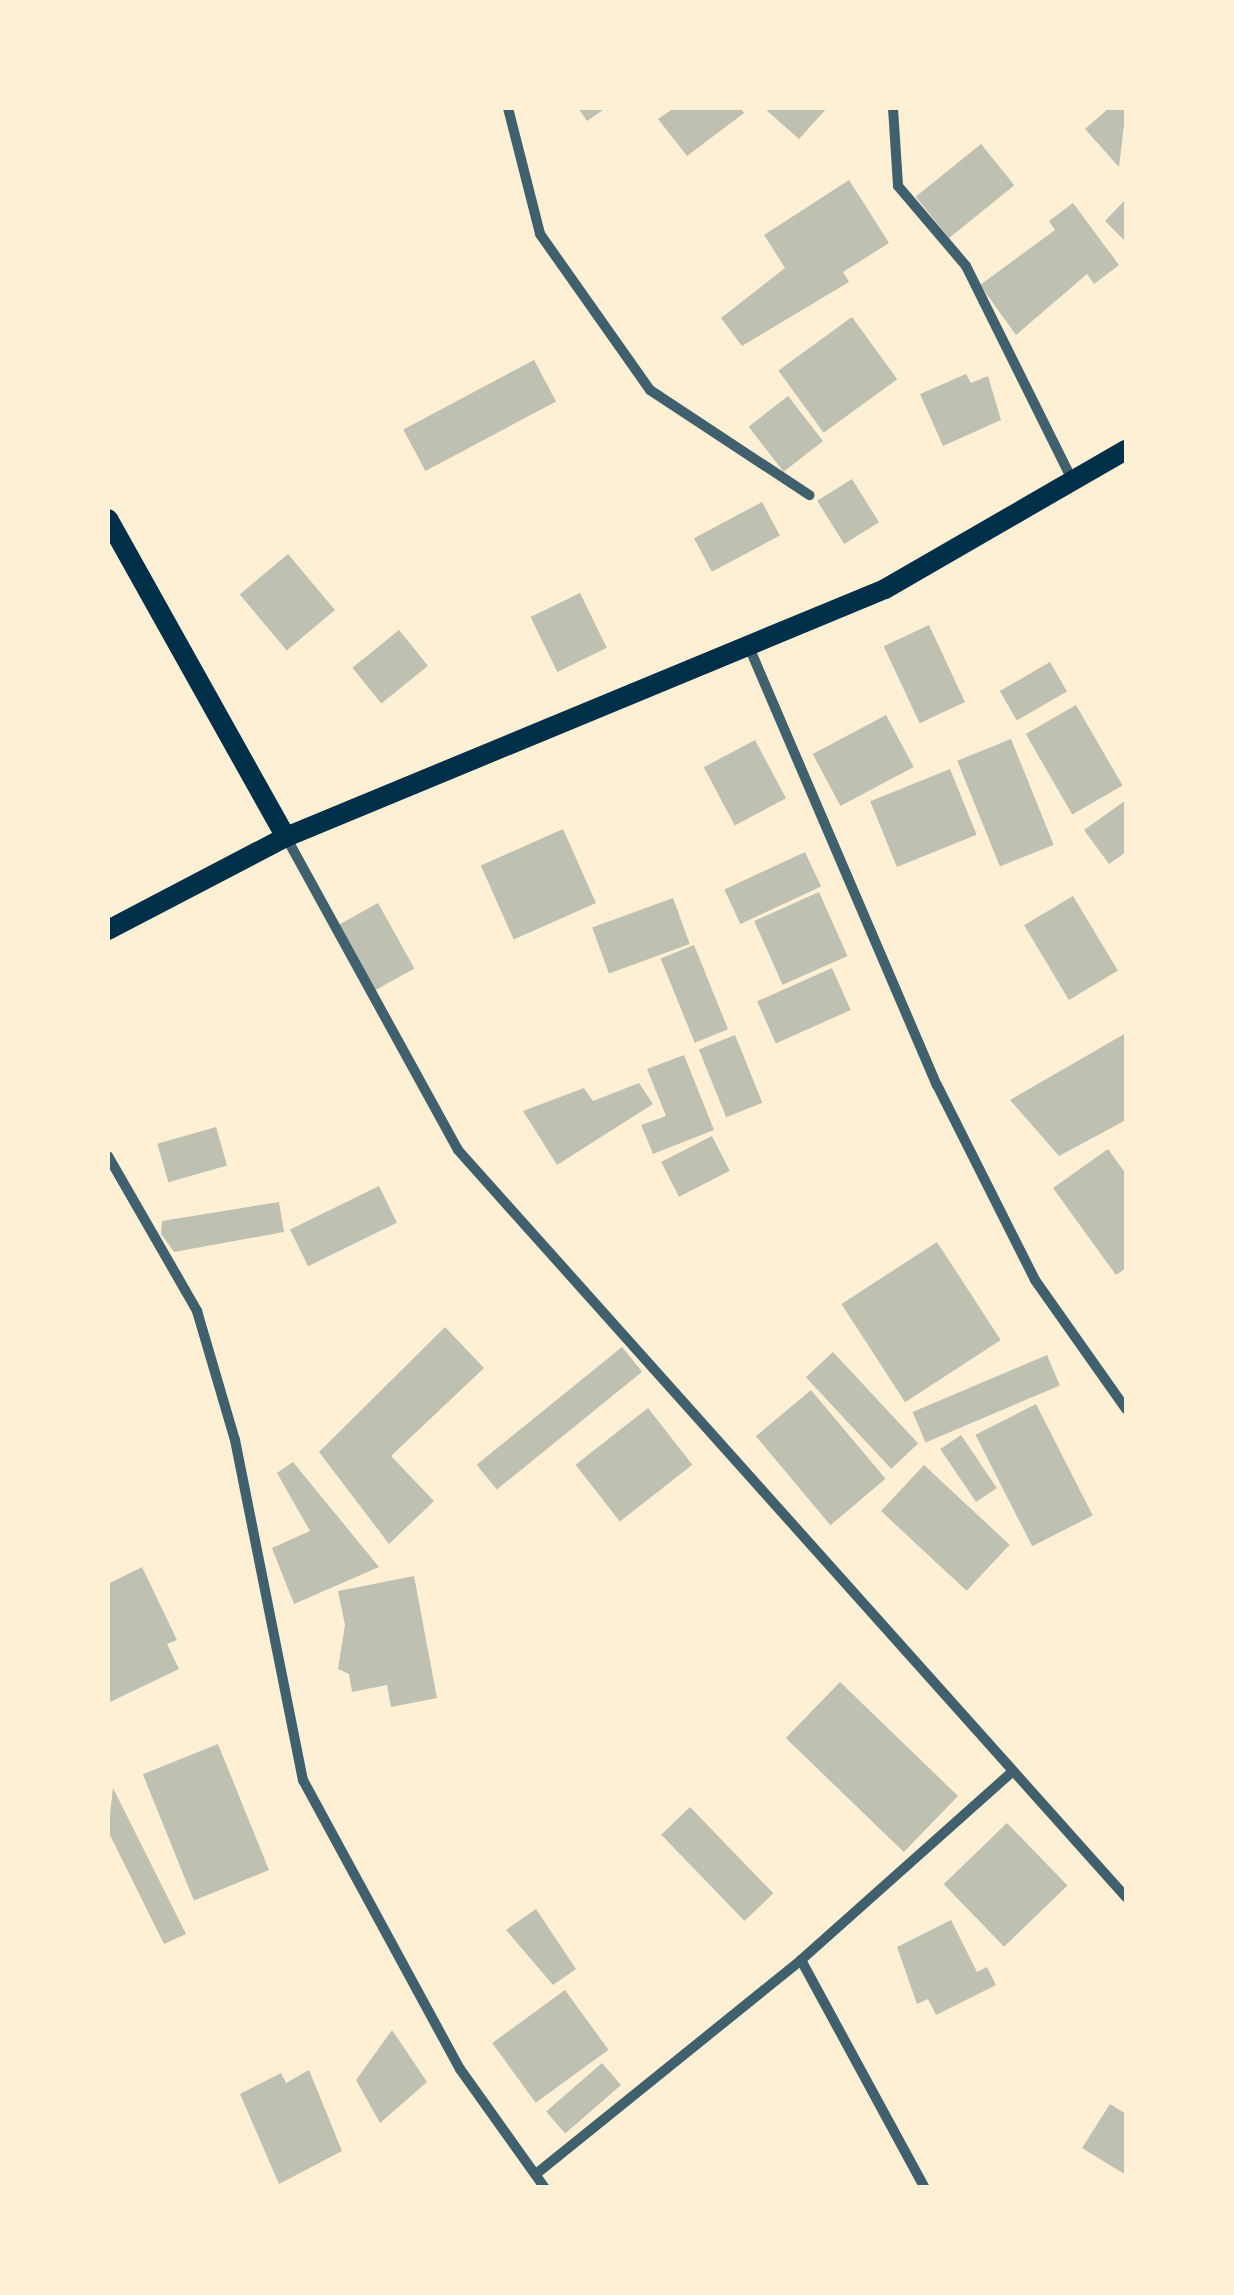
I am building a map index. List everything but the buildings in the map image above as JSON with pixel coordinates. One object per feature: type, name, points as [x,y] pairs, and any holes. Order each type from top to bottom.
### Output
[{"type":"main road","points":[[108,930],[286,838],[749,647],[955,555],[1126,450]]},
{"type":"main road","points":[[108,519],[286,838]]},
{"type":"street","points":[[508,108],[540,234],[650,390],[809,495]]},
{"type":"street","points":[[892,108],[898,186],[966,266],[1074,484]]},
{"type":"street","points":[[749,647],[937,1085],[1036,1280],[1126,1409]]},
{"type":"street","points":[[286,838],[458,1150],[1009,1775],[1126,1897]]},
{"type":"street","points":[[108,1156],[197,1311],[235,1440],[303,1780],[460,2069],[545,2188]]},
{"type":"street","points":[[536,2174],[801,1960],[1009,1775]]},
{"type":"street","points":[[801,1960],[924,2188]]}]
